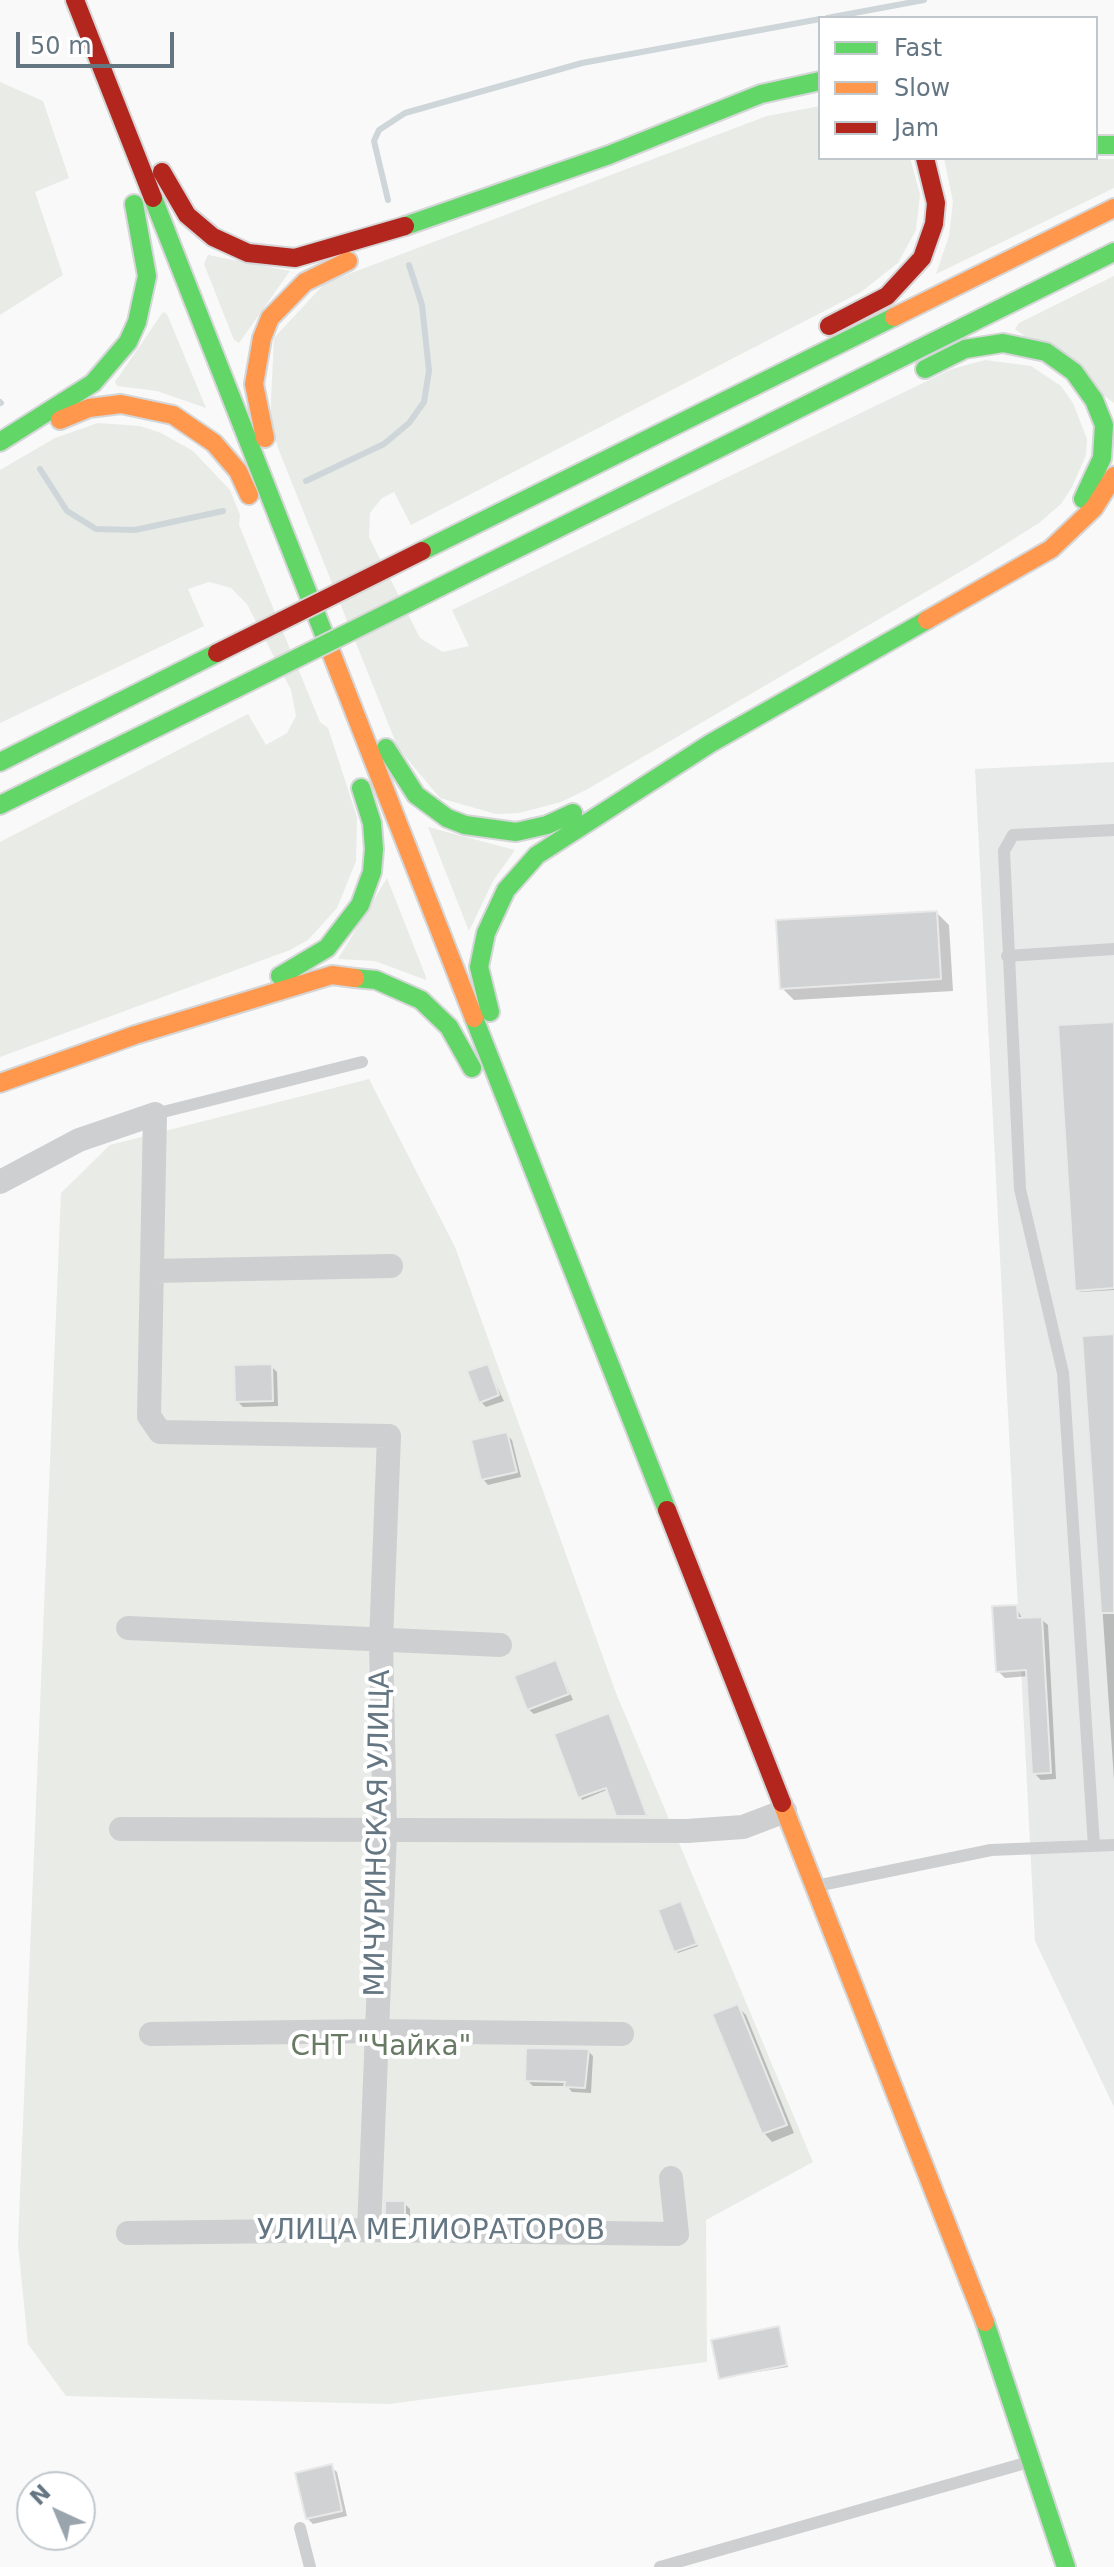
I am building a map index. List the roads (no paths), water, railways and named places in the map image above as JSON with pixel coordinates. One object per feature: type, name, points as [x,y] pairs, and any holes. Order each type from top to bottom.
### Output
[{"type":"main road","points":[[56,0],[118,161]]},
{"type":"main road","points":[[75,0],[989,2333],[1066,2567]]},
{"type":"main road","points":[[95,0],[167,184],[187,215],[213,237],[248,253],[295,258],[324,252],[464,207],[609,155],[761,94],[818,81]]},
{"type":"main road","points":[[609,155],[670,143],[794,99],[818,97]]},
{"type":"main road","points":[[816,332],[887,296],[922,258],[934,224],[936,203],[925,160]]},
{"type":"main road","points":[[0,442],[93,383],[128,342],[137,322],[147,276],[140,226],[128,188]]},
{"type":"main road","points":[[296,568],[290,507],[255,403],[255,367],[270,318],[289,295],[319,274],[407,237],[464,207]]},
{"type":"main road","points":[[0,762],[1114,208]]},
{"type":"main road","points":[[0,805],[1114,252]]},
{"type":"main road","points":[[862,656],[911,619],[1054,530],[1090,490],[1105,443],[1101,414],[1085,386],[1061,361],[1034,348],[985,344],[965,349],[908,377]]},
{"type":"main road","points":[[474,526],[563,464],[746,369]]},
{"type":"main road","points":[[0,454],[89,408],[138,405],[173,415],[201,433],[227,456],[238,471],[261,521],[296,568]]},
{"type":"main road","points":[[492,561],[597,528],[795,432]]},
{"type":"main road","points":[[711,1623],[679,1495],[490,1014],[479,967],[486,933],[506,890],[537,855],[711,743],[1051,549],[1094,508],[1114,476]]},
{"type":"main road","points":[[336,669],[344,740]]},
{"type":"main road","points":[[336,669],[377,725],[407,785],[447,818],[484,830],[516,832],[547,825],[653,769],[711,743]]},
{"type":"main road","points":[[0,743],[69,709],[168,677]]},
{"type":"main road","points":[[0,825],[98,776],[184,714]]},
{"type":"main road","points":[[135,1035],[290,972],[313,959],[340,935],[364,896],[372,872],[374,849],[372,823],[353,767]]},
{"type":"main road","points":[[0,1081],[318,978],[360,977],[394,985],[434,1011],[466,1052],[477,1081]]},
{"type":"main road","points":[[649,1518],[711,1623]]},
{"type":"street","points":[[0,1182],[79,1140],[155,1114],[153,1271],[391,1266]]},
{"type":"street","name":"МИЧУРИНСКАЯ УЛИЦА","points":[[153,1271],[149,1416],[160,1432],[389,1436],[381,1641],[385,1833],[369,2230]]},
{"type":"street","points":[[128,1628],[500,1645]]},
{"type":"street","points":[[121,1829],[385,1833],[743,1827],[785,1811]]},
{"type":"street","points":[[151,2034],[376,2031],[622,2034]]},
{"type":"street","name":"УЛИЦА МЕЛИОРАТОРОВ","points":[[128,2233],[369,2230],[677,2234],[671,2178]]},
{"type":"lane","points":[[1094,1846],[1063,1373],[1020,1189],[1004,851],[1013,835],[1114,830]]},
{"type":"lane","points":[[1007,956],[1114,949]]},
{"type":"lane","points":[[155,1114],[362,1062]]},
{"type":"lane","points":[[814,1887],[991,1850],[1114,1845]]},
{"type":"lane","points":[[660,2567],[1032,2461]]},
{"type":"lane","points":[[300,2528],[310,2567]]},
{"type":"waterway","points":[[838,16],[924,0]]},
{"type":"waterway","points":[[388,200],[374,141],[379,130],[405,113],[582,63],[818,19]]},
{"type":"waterway","points":[[306,481],[384,444],[409,423],[424,402],[429,371],[422,305],[409,265]]},
{"type":"waterway","points":[[40,469],[67,511],[96,529],[135,530],[223,511]]},
{"type":"park label","name":"СНТ \"Чайка\"","points":[[381,2048]]}]
